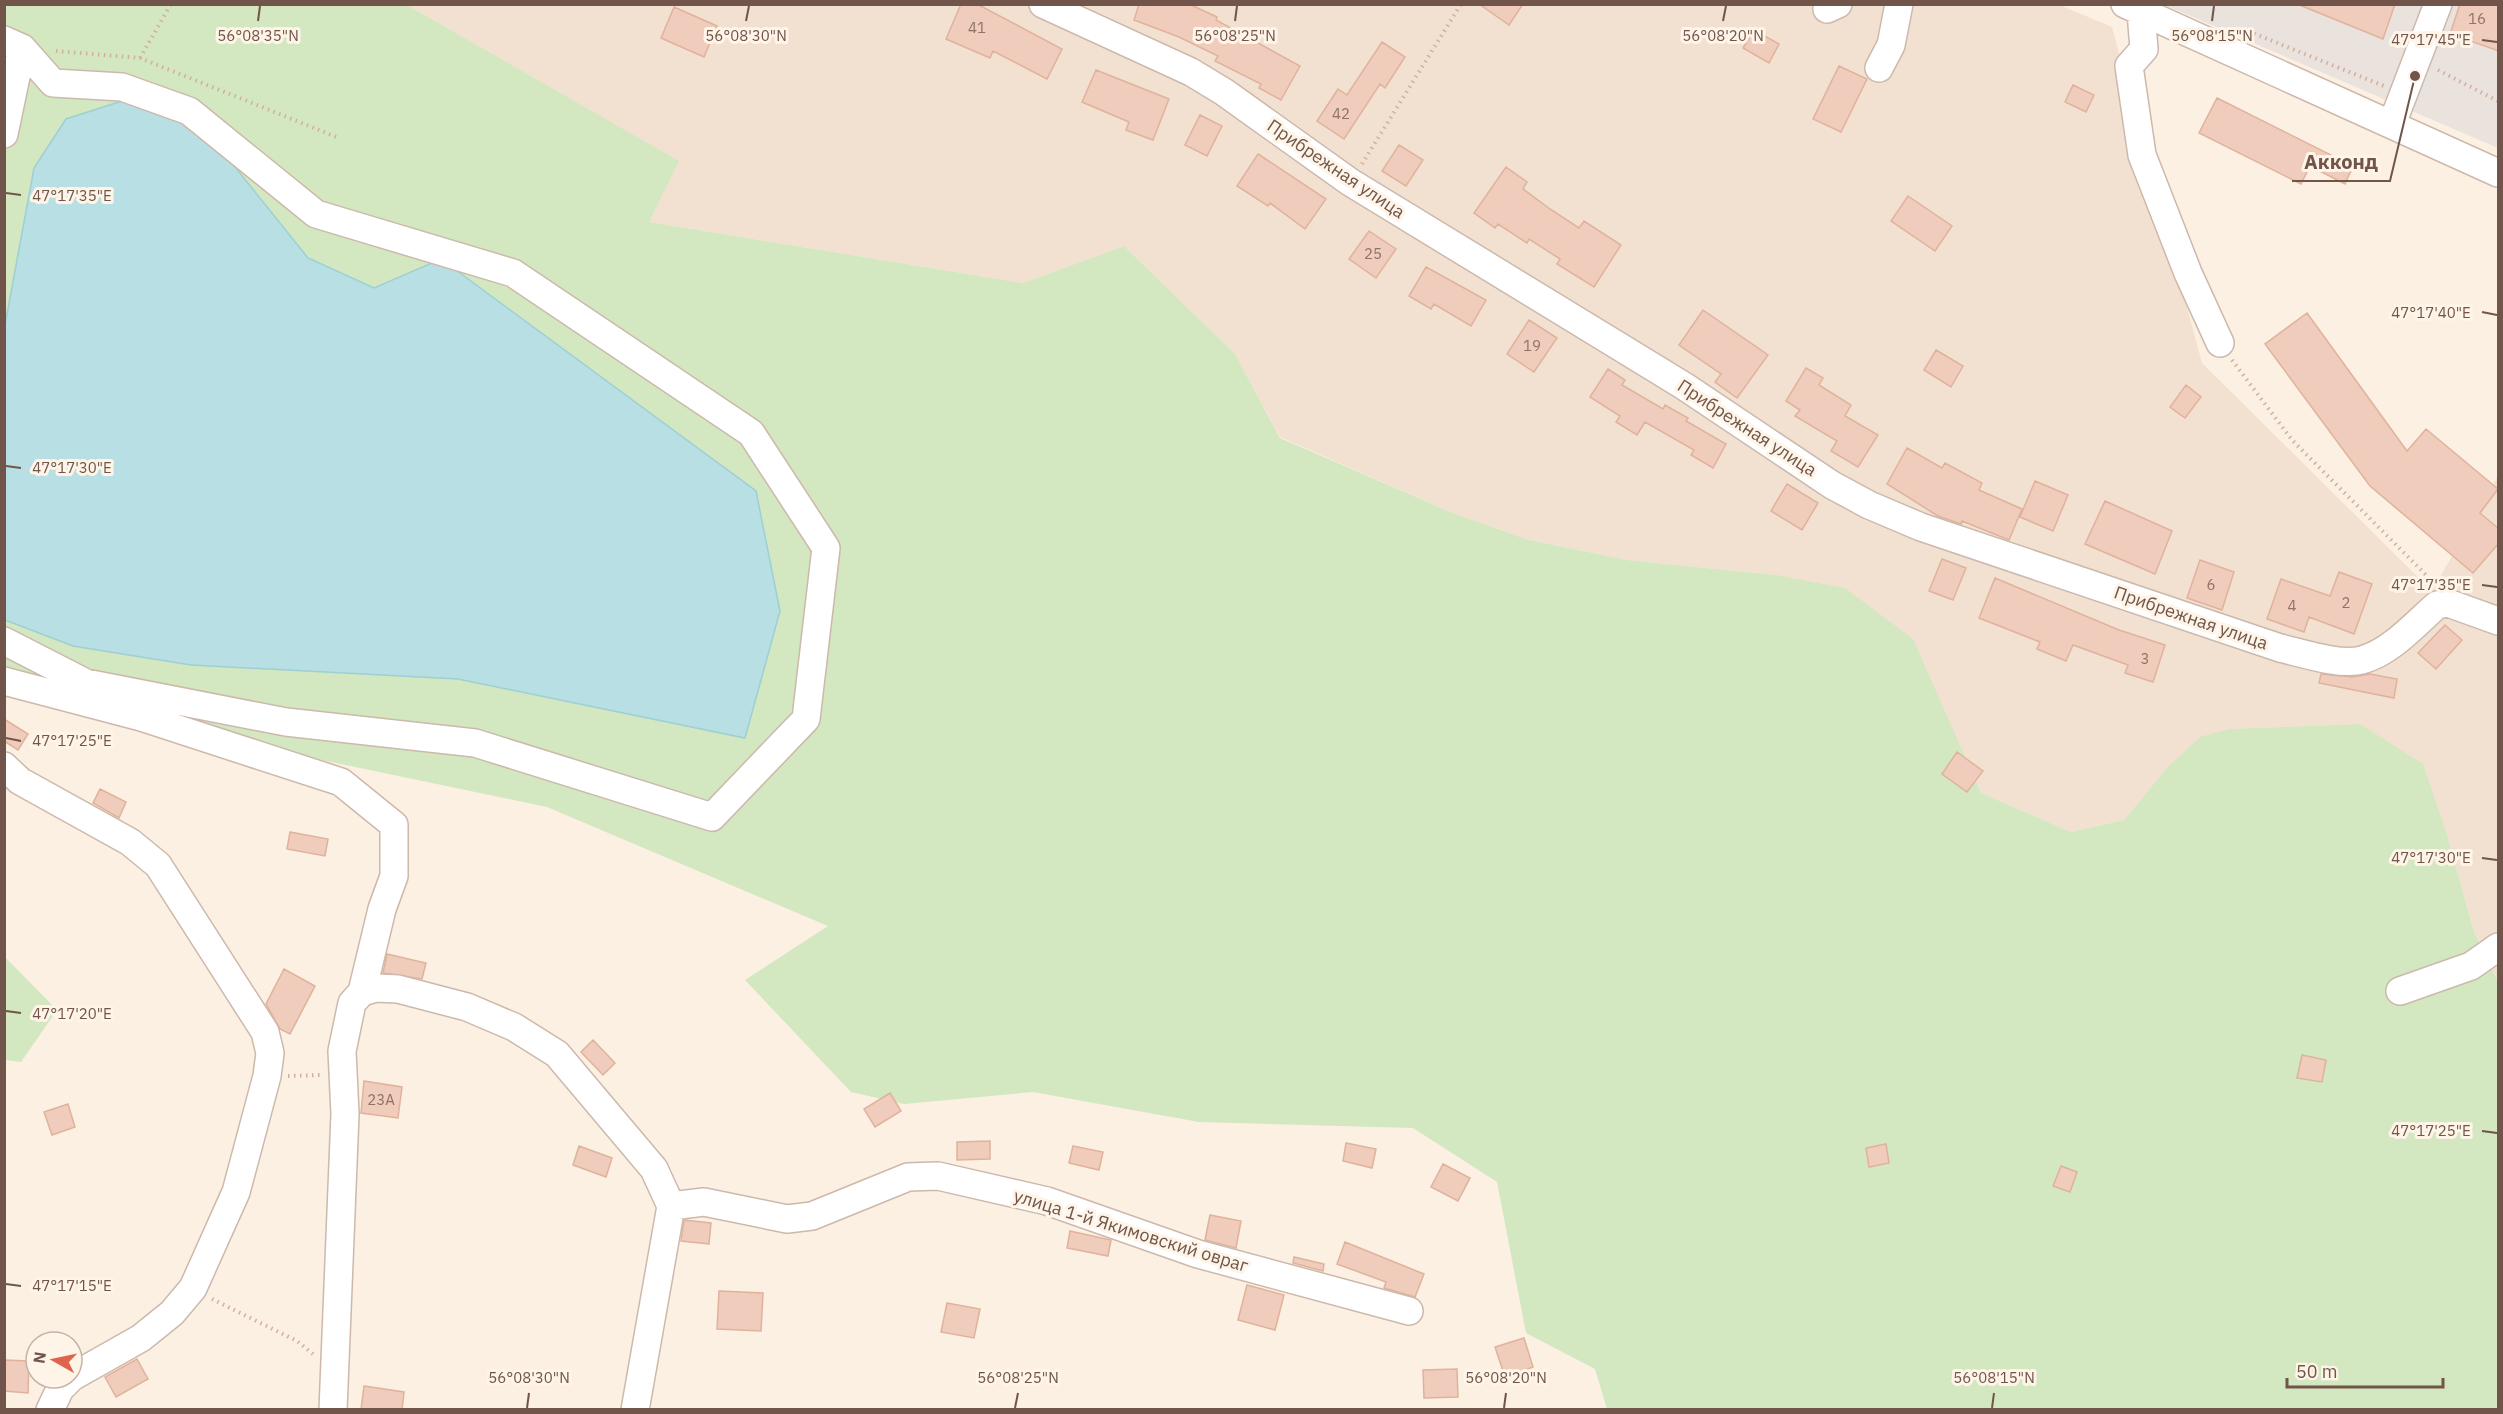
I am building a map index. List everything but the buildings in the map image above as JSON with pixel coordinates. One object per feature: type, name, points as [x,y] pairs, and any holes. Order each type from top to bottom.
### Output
[{"type":"street","name":"Прибрежная улица","points":[[1043,4],[1191,72],[1224,92],[1350,182],[1684,386],[1832,485],[1869,505],[1921,527],[2280,648],[2331,659],[2361,661],[2384,651],[2437,605],[2448,603],[2499,621]]},
{"type":"street","points":[[1880,68],[1891,45],[1899,4]]},
{"type":"street","points":[[2392,124],[2438,4]]},
{"type":"street","points":[[2131,7],[2499,173]]},
{"type":"street","points":[[2131,7],[2144,50],[2129,66],[2142,154],[2188,273],[2220,343]]},
{"type":"street","points":[[4,134],[13,44]]},
{"type":"street","points":[[4,641],[86,683],[286,722],[475,743],[712,817],[806,719],[826,548],[751,433],[513,273],[316,214],[189,111],[122,87],[53,83],[13,44]]},
{"type":"street","points":[[4,681],[141,717],[341,782],[394,825],[394,876],[382,909],[362,992],[352,1003],[346,1021],[341,1075],[345,1114],[333,1410]]},
{"type":"street","points":[[4,766],[20,781],[130,842],[158,866],[265,1032],[270,1053],[267,1076],[236,1192],[193,1288],[172,1313],[141,1338],[84,1370]]},
{"type":"street","points":[[2400,991],[2471,966],[2499,947]]},
{"type":"street","points":[[362,992],[376,988],[398,989],[467,1007],[514,1027],[557,1054],[654,1169],[670,1206],[635,1410]]},
{"type":"street","name":"улица 1-й Якимовский овраг","points":[[670,1206],[704,1202],[787,1219],[812,1216],[908,1178],[938,1176],[1047,1201],[1198,1254],[1409,1311]]},
{"type":"street","points":[[50,1410],[60,1390]]},
{"type":"path","points":[[140,58],[171,4]]},
{"type":"path","points":[[1350,182],[1461,4]]},
{"type":"path","points":[[2238,27],[2404,95]]},
{"type":"path","points":[[2417,59],[2499,100]]},
{"type":"path","points":[[2220,343],[2292,440],[2379,530],[2458,606]]},
{"type":"path","points":[[267,1076],[341,1075]]},
{"type":"path","points":[[193,1288],[297,1341],[335,1372]]},
{"type":"shaded area","points":[[2057,4],[2112,27],[2202,363],[2432,591],[2498,476],[2498,982],[2474,932],[2447,835],[2360,724],[2229,729],[2166,769],[2124,820],[2071,832],[1981,793],[1953,732],[1776,575],[1627,560],[1529,540],[1453,513],[1280,437],[1235,354],[1124,246],[1023,283],[649,222],[678,161],[407,5]]},
{"type":"shaded area","points":[[2165,5],[2498,5],[2498,148]]},
{"type":"green space","points":[[5,5],[407,5],[679,161],[649,222],[1023,283],[1124,246],[1235,354],[1280,438],[1453,513],[1529,540],[1627,560],[1776,575],[1845,588],[1913,639],[1981,793],[2071,832],[2124,820],[2166,769],[2200,737],[2229,729],[2360,724],[2423,764],[2447,835],[2474,932],[2498,982],[2498,1409],[1607,1409],[1595,1369],[1526,1333],[1497,1182],[1413,1128],[1199,1122],[1033,1092],[904,1104],[851,1092],[745,980],[828,926],[547,807],[5,694],[5,620],[73,646],[191,665],[458,679],[745,738],[441,259],[374,288],[308,258],[199,122],[34,168],[5,325]]},
{"type":"green space","points":[[4,956],[57,1010],[21,1062],[5,1060]]},
{"type":"water","points":[[125,100],[199,122],[308,258],[374,288],[441,259],[756,491],[780,611],[745,738],[458,679],[191,665],[73,646],[5,620],[5,325],[34,168],[66,119]]},
{"type":"place","name":"Акконд","points":[[2415,76]]}]
